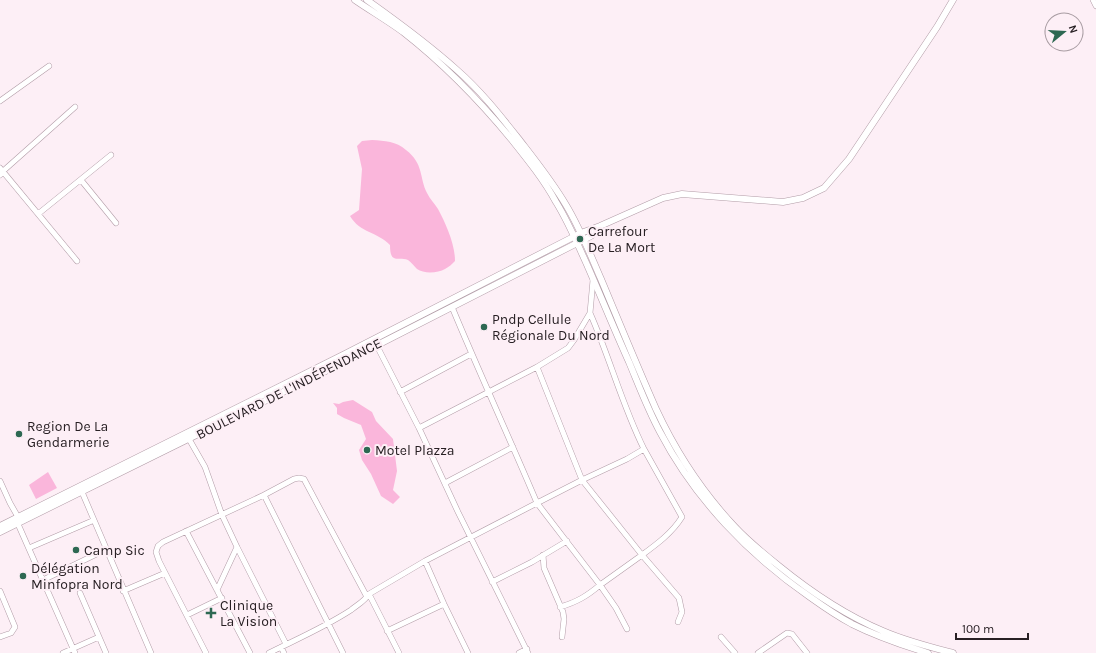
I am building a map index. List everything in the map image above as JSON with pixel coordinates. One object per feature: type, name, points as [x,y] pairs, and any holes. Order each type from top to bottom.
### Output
[{"type":"main road","points":[[355,0],[403,32],[455,76],[490,114],[548,188],[575,240],[660,433],[681,468],[731,532],[771,568],[794,586],[850,623],[880,637],[928,653]]},
{"type":"main road","points":[[367,0],[423,41],[459,71],[488,102],[543,168],[567,206],[582,236],[630,350],[666,430],[686,464],[735,527],[762,553],[797,581],[850,615],[885,632],[917,644],[953,653]]},
{"type":"main road","points":[[575,240],[582,236],[591,236],[600,226],[663,198],[682,194],[783,202],[803,198],[824,188],[849,159],[937,27],[953,0]]},
{"type":"main road","points":[[564,242],[569,227]]},
{"type":"main road","name":"BOULEVARD DE L'INDÉPENDANCE","points":[[0,526],[345,354],[564,242],[575,240]]},
{"type":"main road","name":"BOULEVARD DE L'INDÉPENDANCE","points":[[0,532],[377,346],[575,240]]},
{"type":"street","points":[[1093,0],[1096,6]]},
{"type":"street","points":[[0,101],[50,66]]},
{"type":"street","points":[[75,107],[1,172],[77,261]]},
{"type":"street","points":[[38,214],[111,155]]},
{"type":"street","points":[[81,180],[116,223]]},
{"type":"street","points":[[419,428],[537,367],[568,348],[590,313],[593,280]]},
{"type":"street","points":[[452,307],[471,354],[489,391],[537,503],[600,585],[616,608],[627,628]]},
{"type":"street","points":[[560,607],[583,598],[642,555],[668,535],[682,517],[634,428],[609,358],[590,313]]},
{"type":"street","points":[[377,346],[419,428],[492,582],[528,651],[519,653]]},
{"type":"street","points":[[400,392],[471,354]]},
{"type":"street","points":[[537,367],[582,480],[642,555],[680,598],[682,612],[678,622]]},
{"type":"street","points":[[190,439],[205,467],[222,515],[286,644]]},
{"type":"street","points":[[445,483],[513,447]]},
{"type":"street","points":[[269,653],[329,624],[368,596],[425,560],[471,538],[582,480],[627,459],[644,449]]},
{"type":"street","points":[[206,653],[165,573],[156,552],[158,546],[163,542],[299,478],[304,479],[399,653]]},
{"type":"street","points":[[0,481],[18,517]]},
{"type":"street","points":[[82,492],[123,591],[151,653]]},
{"type":"street","points":[[264,495],[343,653]]},
{"type":"street","points":[[28,548],[92,521]]},
{"type":"street","points":[[18,524],[74,651]]},
{"type":"street","points":[[186,532],[250,653]]},
{"type":"street","points":[[492,582],[544,555],[567,541]]},
{"type":"street","points":[[217,590],[237,547]]},
{"type":"street","points":[[43,580],[107,550]]},
{"type":"street","points":[[544,555],[544,568],[564,619],[562,637]]},
{"type":"street","points":[[425,560],[465,652]]},
{"type":"street","points":[[123,591],[165,573]]},
{"type":"street","points":[[0,591],[14,627],[11,633],[0,637]]},
{"type":"street","points":[[80,593],[106,653]]},
{"type":"street","points":[[186,615],[222,598]]},
{"type":"street","points":[[387,631],[444,604]]},
{"type":"street","points":[[758,653],[787,633],[792,634],[807,653]]},
{"type":"street","points":[[62,653],[74,651],[99,637]]},
{"type":"street","points":[[721,637],[735,653]]},
{"type":"street","points":[[281,647],[284,653]]},
{"type":"shaded area","points":[[372,140],[390,142],[398,145],[412,155],[416,160],[427,193],[438,209],[452,241],[455,261],[446,268],[435,272],[423,272],[417,269],[408,260],[393,257],[390,251],[390,245],[380,237],[359,226],[350,216],[359,210],[362,169],[357,146],[362,141]]},
{"type":"shaded area","points":[[353,400],[372,412],[376,421],[393,439],[397,471],[393,490],[400,497],[393,504],[381,496],[371,474],[362,460],[359,450],[366,439],[361,425],[337,414],[337,408],[333,403],[339,404]]},
{"type":"shaded area","points":[[48,472],[57,488],[36,499],[29,485]]},
{"type":"place","name":"Carrefour De La Mort","points":[[580,239]]},
{"type":"place","name":"Pndp Cellule Régionale Du Nord","points":[[484,327]]},
{"type":"place","name":"Region De La Gendarmerie","points":[[19,434]]},
{"type":"place","name":"Motel Plazza","points":[[367,450]]},
{"type":"place","name":"Camp Sic","points":[[76,550]]},
{"type":"place","name":"Délégation Minfopra Nord","points":[[23,576]]},
{"type":"place","name":"Clinique La Vision","points":[[211,613]]}]
